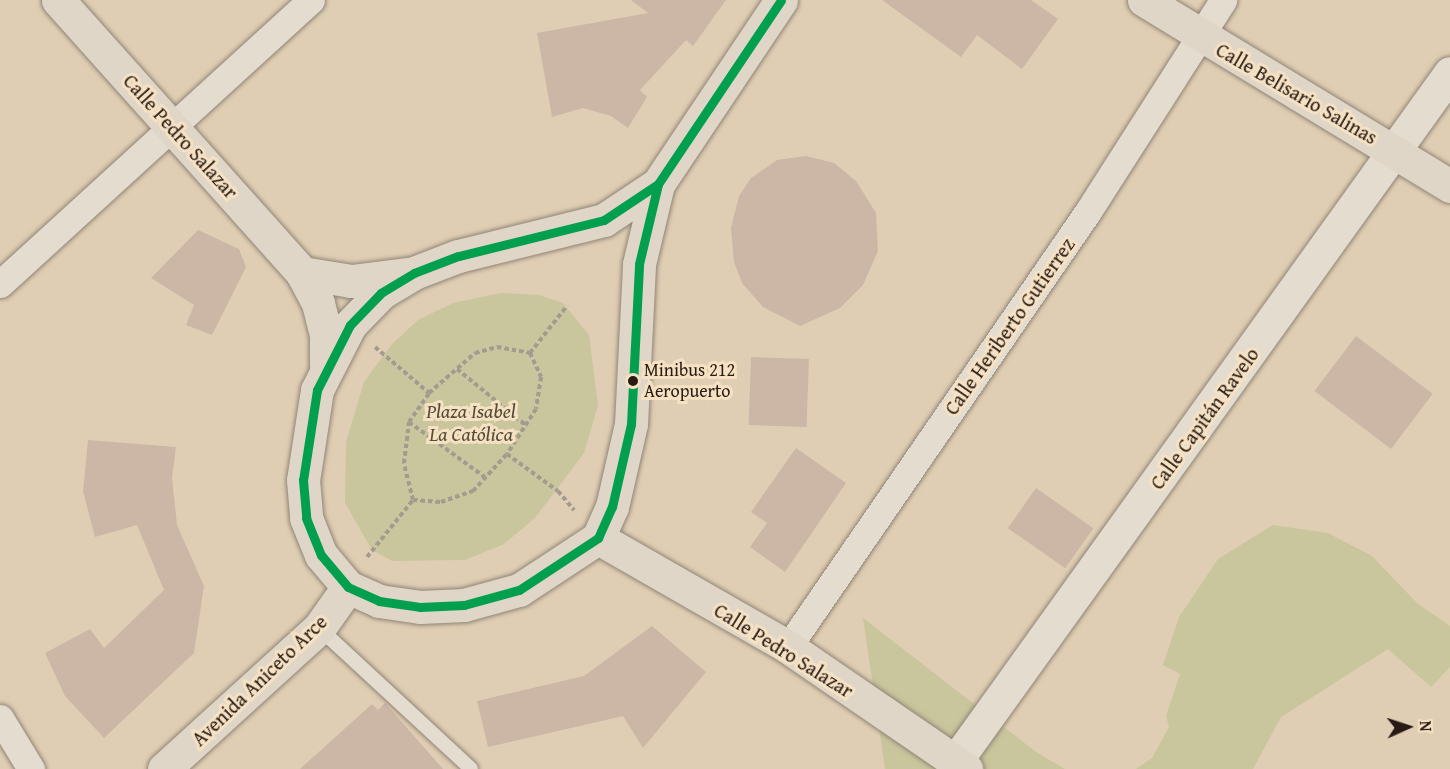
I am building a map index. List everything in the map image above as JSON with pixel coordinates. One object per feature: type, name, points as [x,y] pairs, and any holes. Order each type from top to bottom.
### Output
[{"type":"main road","name":"Calle Pedro Salazar","points":[[58,0],[174,126],[302,273],[321,313],[326,365]]},
{"type":"main road","points":[[658,184],[604,220],[458,256],[414,273],[381,293],[350,325],[326,365],[306,434],[303,480],[306,518],[321,555],[348,587],[379,601],[420,607],[464,605],[519,590],[598,538],[612,507],[631,424],[639,264],[658,184],[781,0]]},
{"type":"main road","name":"Calle Belisario Salinas","points":[[1144,0],[1197,36],[1398,150],[1450,186]]},
{"type":"main road","points":[[302,273],[351,281],[414,273]]},
{"type":"main road","name":"Calle Pedro Salazar","points":[[598,538],[788,647],[961,766]]},
{"type":"main road","name":"Avenida Aniceto Arce","points":[[164,769],[319,628],[348,587]]},
{"type":"street","points":[[0,284],[311,0]]},
{"type":"street","name":"Calle Heriberto Gutierrez","points":[[788,647],[1087,213],[1197,36],[1223,0]]},
{"type":"street","name":"Calle Capitán Ravelo","points":[[961,766],[1398,150],[1450,73]]},
{"type":"street","points":[[0,718],[31,769]]},
{"type":"lane","points":[[319,628],[471,769]]},
{"type":"path","points":[[530,353],[567,306]]},
{"type":"path","points":[[413,500],[404,463],[409,422],[429,393],[476,352],[497,346],[530,353]]},
{"type":"path","points":[[413,500],[441,502],[459,497],[486,478],[507,454],[527,426],[541,395],[541,377],[530,353]]},
{"type":"path","points":[[384,355],[429,393]]},
{"type":"path","points":[[457,369],[527,426]]},
{"type":"path","points":[[409,422],[486,478]]},
{"type":"path","points":[[507,454],[558,491]]},
{"type":"path","points":[[372,550],[413,500]]},
{"type":"green space","name":"Plaza Isabel La Católica","points":[[501,293],[539,295],[563,303],[589,335],[598,405],[584,453],[535,518],[504,544],[465,560],[392,561],[372,550],[345,503],[346,442],[364,382],[392,344],[418,320],[453,303]]},
{"type":"green space","points":[[1273,525],[1328,533],[1372,556],[1417,603],[1450,626],[1450,667],[1431,687],[1388,649],[1281,717],[1253,769],[1136,769],[1152,758],[1169,727],[1166,716],[1180,674],[1163,665],[1179,617],[1218,559]]},
{"type":"green space","points":[[863,618],[1036,752],[1065,769],[885,769]]},
{"type":"building","points":[[631,0],[726,0],[693,46],[686,40],[640,90],[647,97],[628,128],[611,116],[583,108],[552,117],[537,33],[648,13]]},
{"type":"building","points":[[882,0],[1031,0],[1058,19],[1022,69],[977,35],[961,57]]},
{"type":"building","points":[[806,156],[834,163],[856,181],[876,213],[878,251],[863,285],[840,308],[800,326],[763,307],[742,283],[734,262],[731,228],[739,196],[751,178],[777,160]]},
{"type":"building","points":[[198,230],[239,249],[246,267],[212,335],[186,325],[194,305],[151,278]]},
{"type":"building","points":[[1356,336],[1433,394],[1391,449],[1314,391]]},
{"type":"building","points":[[751,357],[809,359],[807,427],[749,425]]},
{"type":"building","points":[[88,440],[176,447],[172,478],[177,525],[204,586],[194,653],[104,738],[65,696],[45,653],[90,629],[104,648],[164,590],[137,525],[95,537],[83,491]]},
{"type":"building","points":[[796,448],[846,483],[785,572],[750,547],[767,523],[751,512]]},
{"type":"building","points":[[1036,488],[1093,528],[1065,568],[1008,528]]},
{"type":"building","points":[[652,626],[706,672],[643,748],[623,716],[488,747],[477,701],[584,676]]},
{"type":"building","points":[[385,703],[443,769],[300,769],[372,704],[378,710]]},
{"type":"transit line","points":[[658,184],[604,220],[458,256],[414,273],[381,293],[350,325],[317,390],[303,480],[306,518],[321,555],[348,587],[379,601],[420,607],[464,605],[519,590],[598,538],[612,507],[631,424],[639,264],[658,184],[781,0]]},
{"type":"place","name":"Minibus 212 Aeropuerto","points":[[633,381]]}]
